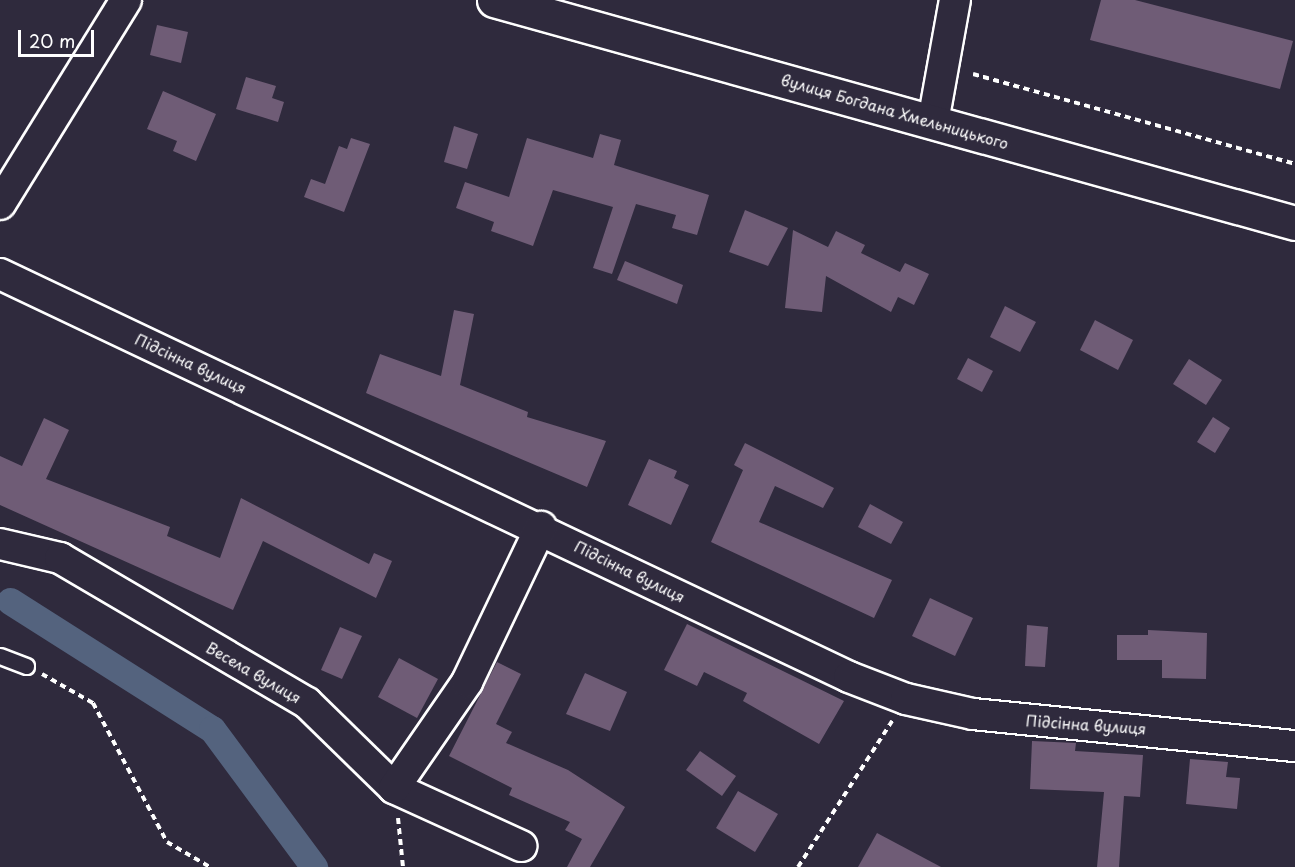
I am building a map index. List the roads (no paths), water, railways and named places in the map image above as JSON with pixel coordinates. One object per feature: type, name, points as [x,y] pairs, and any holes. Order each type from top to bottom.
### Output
[{"type":"main road","name":"вулиця Богдана Хмельницького","points":[[494,0],[1295,223]]},
{"type":"street","points":[[0,204],[126,0]]},
{"type":"street","points":[[933,122],[955,0]]},
{"type":"street","name":"Підсінна вулиця","points":[[0,274],[541,527],[849,677],[906,699],[973,714],[1295,746]]},
{"type":"street","points":[[394,788],[467,682],[541,527]]},
{"type":"street","name":"Весела вулиця","points":[[0,544],[60,558],[307,703],[394,788],[521,846]]},
{"type":"lane","points":[[0,656],[26,666]]},
{"type":"waterway","points":[[10,601],[212,729],[314,867]]}]
